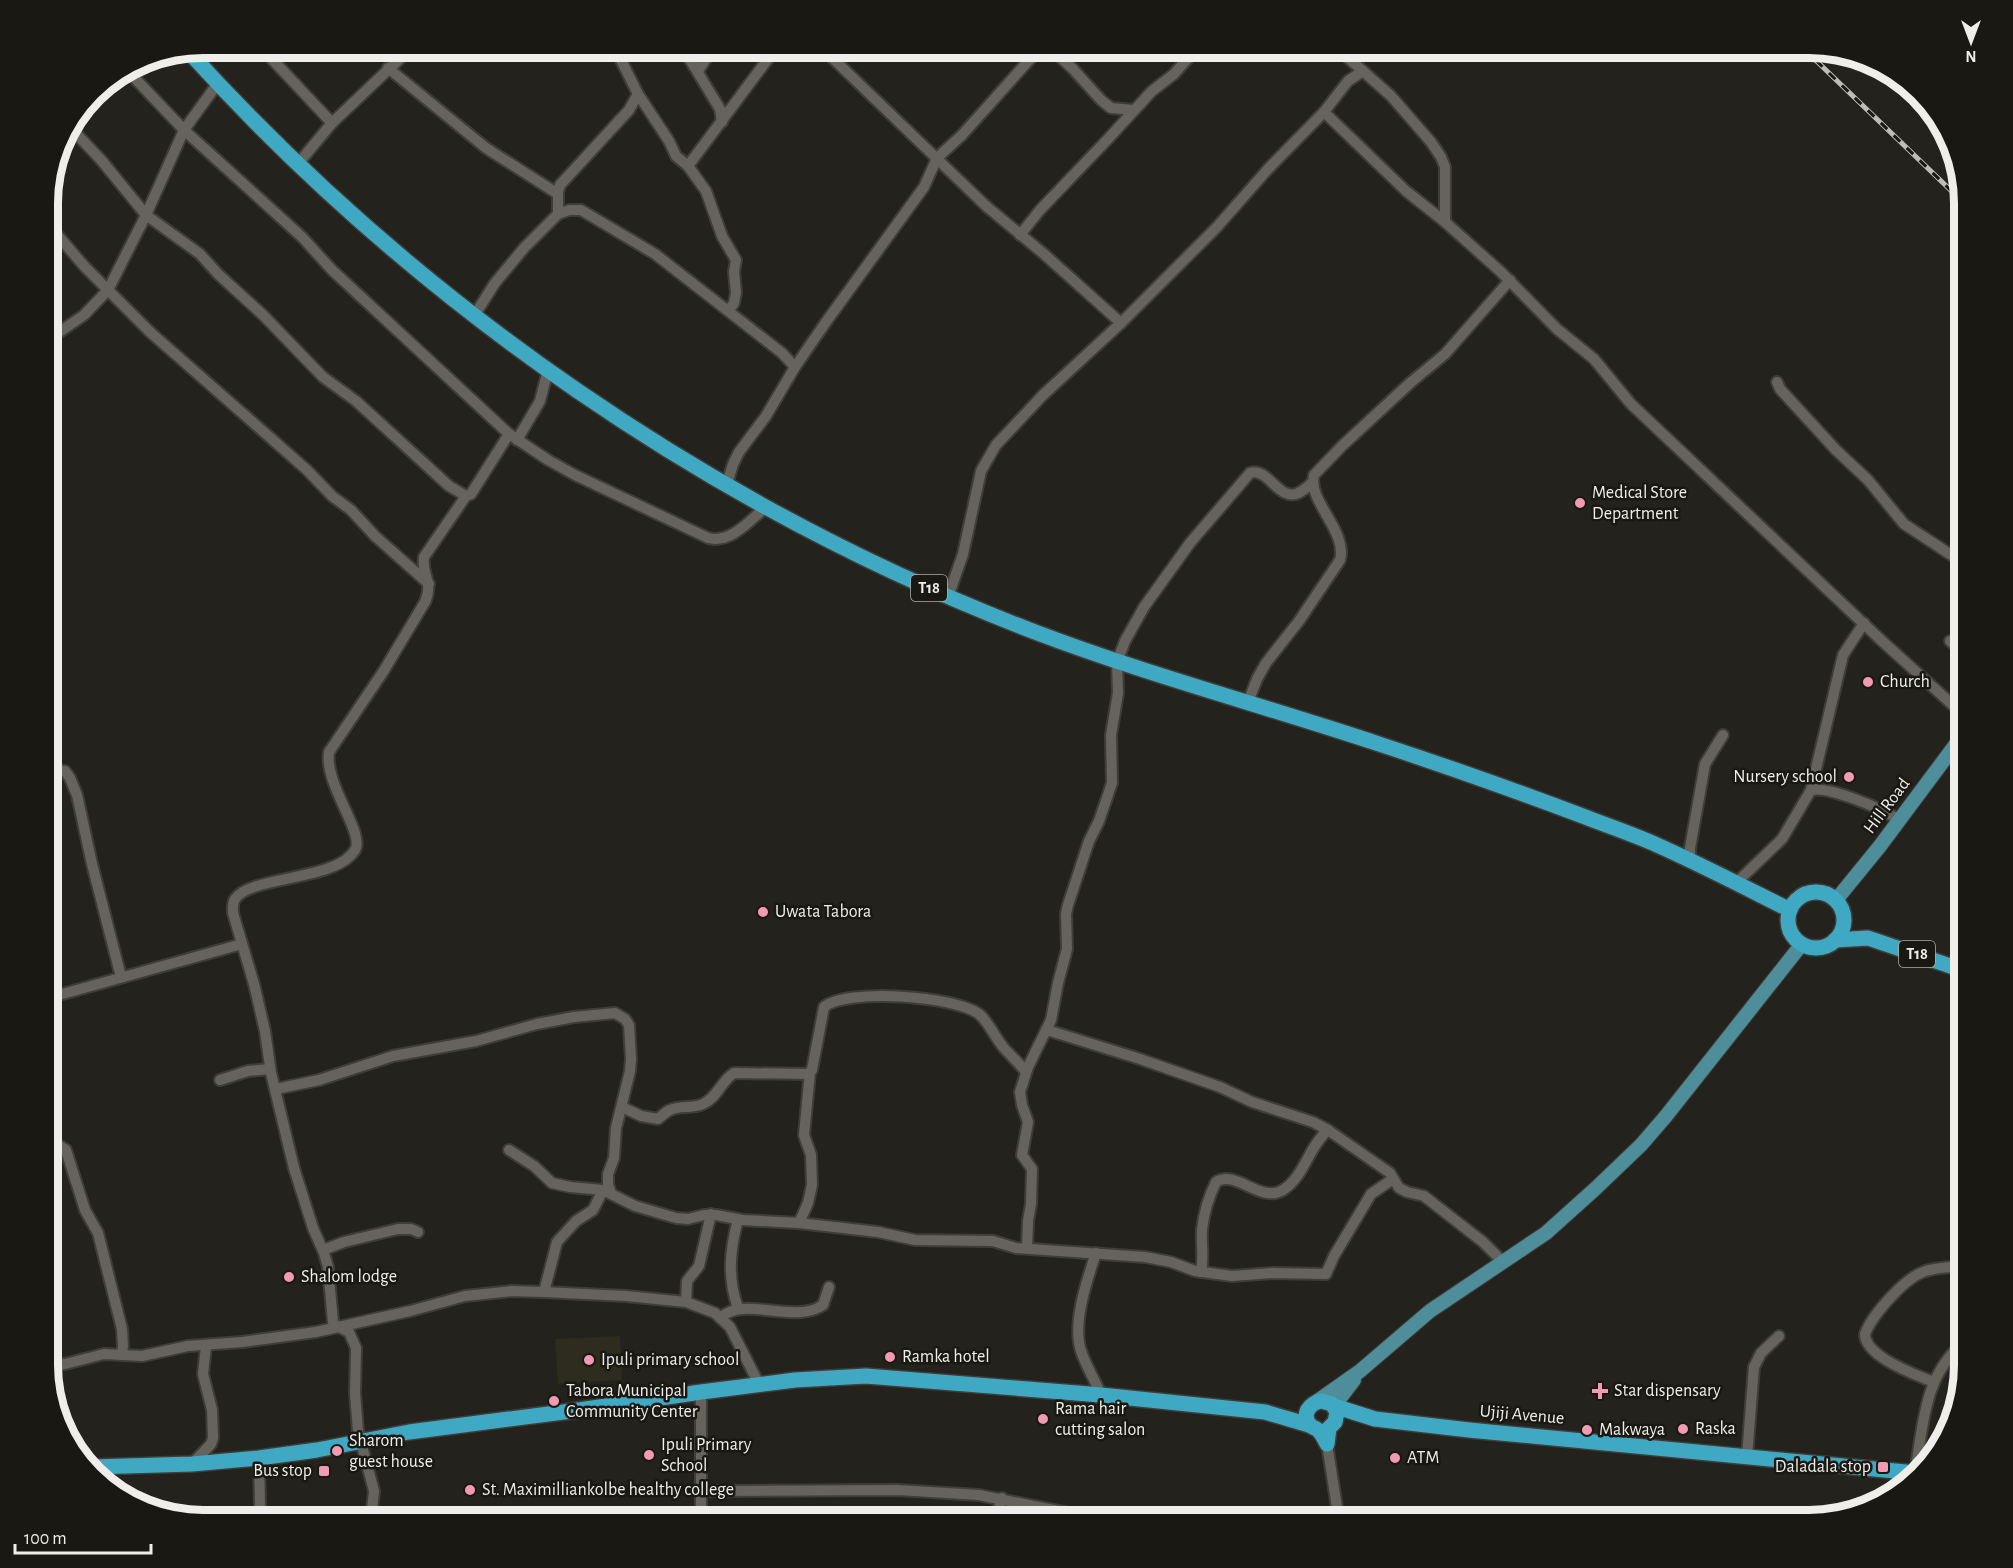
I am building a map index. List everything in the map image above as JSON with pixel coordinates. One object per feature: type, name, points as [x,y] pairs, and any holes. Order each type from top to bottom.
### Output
[{"type":"highway","name":"T18","points":[[196,59],[297,165],[474,316],[648,438],[766,507],[948,597],[1035,632],[1117,662],[1380,744],[1548,803],[1657,845],[1790,910]]},
{"type":"highway","points":[[1810,892],[1820,892],[1836,900],[1842,907],[1844,925],[1835,940],[1819,947],[1802,944],[1792,933],[1789,925],[1790,910],[1802,896],[1810,892]]},
{"type":"highway","name":"T18","points":[[1844,916],[1868,938]]},
{"type":"highway","name":"T18","points":[[1835,940],[1868,938],[1954,967]]},
{"type":"highway","points":[[101,1467],[192,1464],[259,1458],[317,1450],[409,1432],[759,1384],[866,1376],[1101,1395],[1265,1412],[1310,1425],[1319,1430],[1327,1444]]},
{"type":"highway","points":[[1265,1412],[1328,1402],[1375,1419]]},
{"type":"highway","points":[[1310,1425],[1307,1419],[1312,1405]]},
{"type":"highway","points":[[1327,1444],[1329,1428],[1336,1417],[1334,1406]]},
{"type":"highway","points":[[1333,1425],[1375,1419]]},
{"type":"highway","name":"Ujiji Avenue","points":[[1375,1419],[1906,1472]]},
{"type":"main road","name":"Hill Road","points":[[1836,900],[1954,747]]},
{"type":"main road","points":[[1312,1405],[1360,1371],[1430,1311],[1546,1233],[1641,1144],[1802,944]]},
{"type":"main road","points":[[1334,1406],[1360,1371]]},
{"type":"street","points":[[272,59],[332,123]]},
{"type":"street","points":[[297,165],[332,123],[398,59]]},
{"type":"street","points":[[621,59],[676,156],[688,166],[706,191],[722,236],[736,260],[734,272],[736,292],[734,303],[729,310]]},
{"type":"street","points":[[690,59],[720,109],[722,122]]},
{"type":"street","points":[[698,71],[706,59]]},
{"type":"street","points":[[688,166],[768,59]]},
{"type":"street","points":[[834,59],[986,206],[1044,254],[1120,323]]},
{"type":"street","points":[[727,484],[739,452],[766,416],[795,367],[924,188],[937,158],[962,135],[1031,59]]},
{"type":"street","points":[[1062,59],[1111,108],[1134,110]]},
{"type":"street","points":[[1020,235],[1040,210],[1152,90],[1174,74],[1187,59]]},
{"type":"street","points":[[1350,60],[1391,96],[1431,142],[1444,162],[1445,222]]},
{"type":"street","points":[[1348,81],[1350,60]]},
{"type":"street","points":[[388,68],[486,148],[558,194]]},
{"type":"street","points":[[948,597],[963,554],[981,471],[1005,434],[1217,227],[1291,144],[1324,112],[1348,81],[1363,71]]},
{"type":"street","points":[[134,76],[184,130],[302,237],[332,270],[513,437],[575,475],[708,538],[720,540],[734,533],[766,507]]},
{"type":"street","points":[[59,332],[84,315],[108,290],[146,215],[184,130],[218,83]]},
{"type":"street","points":[[558,214],[560,185],[629,110],[638,93]]},
{"type":"street","points":[[1324,112],[1406,191],[1445,222],[1510,280],[1557,329],[1594,359],[1631,404],[1954,706]]},
{"type":"street","points":[[76,134],[102,160],[146,215],[200,254],[323,377],[356,401],[449,486],[466,496]]},
{"type":"street","points":[[474,316],[509,264],[558,214],[569,210],[581,210],[655,254],[729,310],[782,353],[795,367]]},
{"type":"street","points":[[59,237],[85,267],[157,338],[307,470],[332,496],[351,510],[375,536],[429,584]]},
{"type":"street","points":[[1027,1248],[1032,1169],[1022,1155],[1028,1122],[1020,1092],[1026,1072],[1051,1020],[1067,950],[1068,905],[1089,841],[1099,821],[1113,780],[1111,735],[1118,693],[1117,662],[1125,641],[1144,607],[1191,543],[1250,473],[1258,473],[1290,495],[1300,493],[1312,483],[1316,471],[1410,383],[1445,354],[1510,280]]},
{"type":"street","points":[[372,1509],[374,1491],[359,1442],[355,1401],[356,1347],[349,1332],[334,1324],[331,1314],[328,1266],[297,1179],[270,1069],[265,1031],[254,984],[233,909],[234,902],[239,895],[276,881],[311,874],[338,864],[355,850],[354,834],[333,782],[328,754],[383,672],[427,596],[429,584],[424,567],[424,557],[466,496],[471,494],[540,401],[548,370]]},
{"type":"street","points":[[1777,382],[1780,389],[1817,429],[1868,480],[1904,524],[1954,557]]},
{"type":"street","points":[[1248,702],[1266,663],[1299,621],[1340,560],[1341,541],[1312,483]]},
{"type":"street","points":[[1736,883],[1782,839],[1811,790],[1843,655],[1864,623]]},
{"type":"street","points":[[1950,641],[1954,644]]},
{"type":"street","points":[[1690,861],[1690,848],[1705,764],[1723,735]]},
{"type":"street","points":[[59,770],[65,771],[74,785],[94,875],[121,977]]},
{"type":"street","points":[[1811,790],[1822,789],[1873,805],[1899,820]]},
{"type":"street","points":[[59,995],[242,944]]},
{"type":"street","points":[[800,1223],[812,1185],[811,1155],[804,1135],[810,1072],[824,1007],[838,1000],[874,996],[932,999],[957,1005],[974,1011],[982,1017],[1005,1050],[1026,1072]]},
{"type":"street","points":[[276,1089],[319,1080],[393,1056],[476,1041],[537,1024],[615,1013],[625,1018],[630,1030],[630,1071],[616,1128],[614,1158],[608,1174],[607,1192],[593,1210],[576,1221],[557,1242],[543,1292]]},
{"type":"street","points":[[1047,1030],[1137,1058],[1220,1087],[1252,1102],[1313,1122],[1386,1170],[1396,1185],[1404,1191],[1424,1196],[1483,1242],[1503,1262]]},
{"type":"street","points":[[220,1080],[248,1071],[270,1069]]},
{"type":"street","points":[[622,1107],[641,1116],[658,1119],[672,1109],[703,1104],[715,1096],[723,1083],[734,1073],[806,1075],[810,1072]]},
{"type":"street","points":[[1201,1272],[1203,1226],[1209,1199],[1216,1182],[1227,1179],[1266,1193],[1282,1191],[1293,1181],[1316,1142],[1328,1130]]},
{"type":"street","points":[[59,1146],[66,1150],[85,1210],[96,1228],[123,1334],[122,1354]]},
{"type":"street","points":[[509,1150],[534,1166],[552,1183],[607,1192],[635,1206],[676,1218],[691,1219],[711,1214],[738,1219],[878,1232],[915,1240],[990,1241],[1008,1246],[1161,1260],[1201,1272],[1232,1276],[1273,1273],[1326,1275],[1334,1256],[1371,1194],[1393,1179]]},
{"type":"street","points":[[687,1302],[687,1281],[699,1266],[711,1214]]},
{"type":"street","points":[[738,1219],[730,1260],[732,1285],[738,1308]]},
{"type":"street","points":[[323,1250],[344,1242],[398,1229],[411,1228],[418,1232]]},
{"type":"street","points":[[1096,1253],[1079,1318],[1079,1341],[1101,1395]]},
{"type":"street","points":[[1933,1382],[1882,1358],[1868,1344],[1865,1334],[1872,1320],[1912,1277],[1930,1270],[1954,1267]]},
{"type":"street","points":[[720,1318],[738,1308],[787,1312],[812,1310],[823,1305],[829,1287]]},
{"type":"street","points":[[59,1364],[104,1354],[142,1356],[188,1346],[206,1346],[305,1334],[410,1311],[465,1296],[512,1291],[626,1296],[687,1302],[715,1314],[730,1328],[759,1384]]},
{"type":"street","points":[[1747,1456],[1754,1367],[1761,1353],[1779,1336]]},
{"type":"street","points":[[192,1464],[211,1444],[213,1438],[212,1410],[203,1374],[206,1346]]},
{"type":"street","points":[[1919,1459],[1933,1382],[1942,1365],[1954,1353]]},
{"type":"street","points":[[701,1392],[701,1510]]},
{"type":"street","points":[[1327,1444],[1337,1510]]},
{"type":"street","points":[[259,1458],[260,1507],[262,1510]]},
{"type":"street","points":[[700,1491],[897,1490],[1002,1498],[1039,1510]]},
{"type":"street","points":[[998,1510],[1002,1498]]},
{"type":"shaded area","name":"Ipuli primary school","points":[[620,1336],[622,1380],[558,1384],[555,1339]]},
{"type":"railway","points":[[1815,59],[1953,193]]},
{"type":"place","name":"Medical Store Department","points":[[1580,503]]},
{"type":"place","name":"Church","points":[[1868,682]]},
{"type":"place","name":"Nursery school","points":[[1849,777]]},
{"type":"place","name":"Uwata Tabora","points":[[763,912]]},
{"type":"place","name":"Shalom lodge","points":[[289,1277]]},
{"type":"place","name":"Ramka hotel","points":[[890,1357]]},
{"type":"place","name":"Ipuli primary school","points":[[589,1360]]},
{"type":"place","name":"Star dispensary","points":[[1600,1391]]},
{"type":"place","name":"Tabora Municipal Community Center","points":[[554,1401]]},
{"type":"place","name":"Rama hair cutting salon","points":[[1043,1419]]},
{"type":"place","name":"Raska","points":[[1683,1429]]},
{"type":"place","name":"Makwaya","points":[[1587,1430]]},
{"type":"place","name":"Sharom guest house","points":[[337,1451]]},
{"type":"place","name":"Ipuli Primary School","points":[[649,1455]]},
{"type":"place","name":"ATM","points":[[1395,1458]]},
{"type":"place","name":"Daladala stop","points":[[1883,1467]]},
{"type":"place","name":"Bus stop","points":[[324,1471]]},
{"type":"place","name":"St. Maximilliankolbe healthy college","points":[[470,1490]]}]
